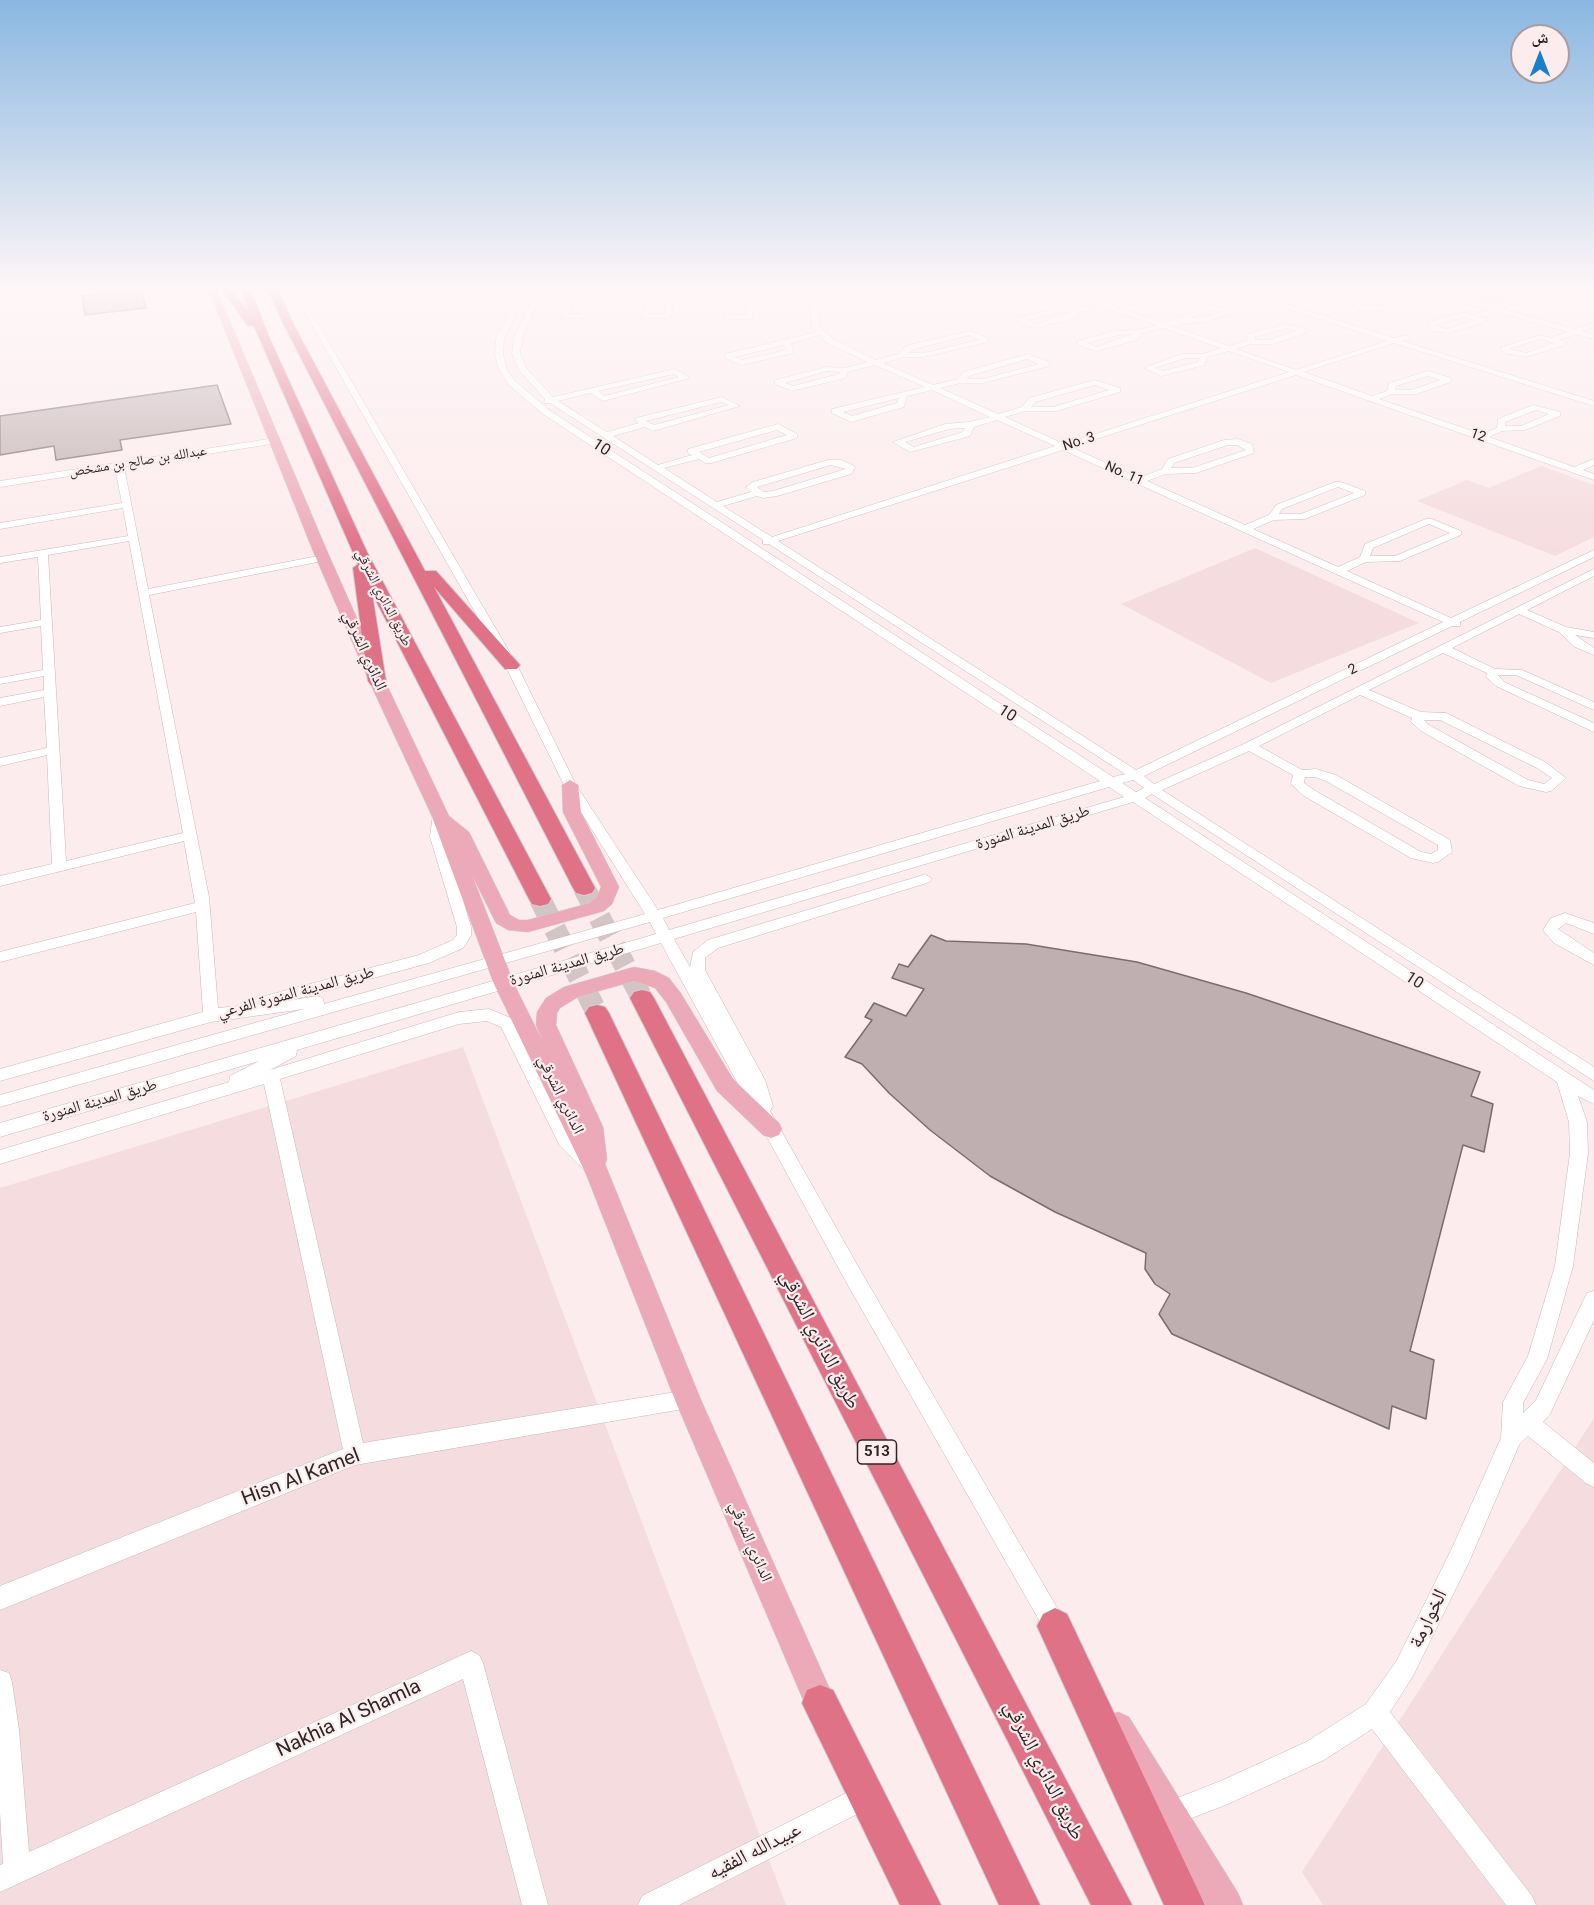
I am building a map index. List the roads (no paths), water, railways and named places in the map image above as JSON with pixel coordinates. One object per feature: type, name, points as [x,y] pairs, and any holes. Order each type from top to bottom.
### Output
[{"type":"highway","name":"طريق الدائري الشرقي","points":[[281,377],[359,552],[540,899]]},
{"type":"highway","points":[[317,377],[584,888]]},
{"type":"highway","points":[[408,548],[511,664]]},
{"type":"highway","points":[[359,552],[377,681]]},
{"type":"highway","name":"طريق الدائري الشرقي","points":[[642,998],[1112,1905]]},
{"type":"highway","points":[[597,1014],[1020,1905]]},
{"type":"highway","points":[[1055,1626],[1158,1818],[1185,1905]]},
{"type":"highway","points":[[820,1703],[921,1905]]},
{"type":"main road","name":"الدائري الشرقي","points":[[249,377],[323,558],[377,681],[440,814],[504,984],[598,1174],[688,1400],[820,1703],[904,1905]]},
{"type":"main road","points":[[440,814],[460,832],[503,919],[515,926],[528,926],[597,907],[605,900],[610,887],[572,812],[570,785]]},
{"type":"main road","points":[[598,1174],[592,1127],[546,1025],[547,1012],[553,1003],[571,992],[634,974],[648,976],[662,983],[673,997],[725,1085],[771,1129]]},
{"type":"main road","points":[[1158,1818],[1226,1905]]},
{"type":"street","points":[[345,377],[511,664],[570,785],[666,936],[852,1274],[1055,1626]]},
{"type":"street","name":"10","points":[[508,377],[535,404],[1594,1098]]},
{"type":"street","name":"10","points":[[528,377],[552,400],[605,435],[1135,775],[1154,790],[1594,1075]]},
{"type":"street","points":[[535,404],[651,377]]},
{"type":"street","points":[[592,391],[603,399],[686,378],[684,377]]},
{"type":"street","points":[[797,377],[778,382],[792,389],[839,377]]},
{"type":"street","name":"No. 11","points":[[908,377],[1473,632]]},
{"type":"street","points":[[961,381],[964,377]]},
{"type":"street","points":[[903,396],[901,405],[851,418],[835,411],[885,397],[903,396],[961,381],[983,381],[998,377]]},
{"type":"street","name":"No. 3","points":[[751,547],[1281,377]]},
{"type":"street","name":"12","points":[[1310,377],[1594,477]]},
{"type":"street","points":[[1391,392],[1392,385],[1416,377]]},
{"type":"street","points":[[1371,399],[1391,392],[1413,392],[1448,380],[1439,377]]},
{"type":"street","points":[[1510,377],[1594,404]]},
{"type":"street","points":[[1531,377],[1594,397]]},
{"type":"street","points":[[970,426],[967,434],[913,450],[897,442],[948,426],[970,426],[1025,409],[1053,409],[1117,390],[1095,382],[1032,400],[1025,409]]},
{"type":"street","points":[[605,435],[646,424],[652,428],[736,406],[722,399],[639,420],[646,424]]},
{"type":"street","points":[[1481,437],[1502,429],[1522,428],[1557,414],[1536,407],[1501,421],[1502,429]]},
{"type":"street","points":[[656,468],[700,456],[708,461],[794,436],[778,427],[692,451],[700,456]]},
{"type":"street","name":"عبدالله بن صالح بن مشخص","points":[[0,484],[274,438]]},
{"type":"street","name":"عبدالله بن صالح بن مشخص","points":[[0,477],[274,438]]},
{"type":"street","points":[[1139,481],[1165,471],[1193,471],[1251,451],[1249,446],[1238,442],[1227,442],[1171,461],[1165,471]]},
{"type":"street","points":[[716,505],[757,492],[763,495],[774,494],[848,472],[851,468],[842,463],[831,462],[751,487],[757,492]]},
{"type":"street","points":[[1575,470],[1594,462]]},
{"type":"street","points":[[119,465],[202,906],[211,1016],[365,996]]},
{"type":"street","points":[[1245,529],[1272,518],[1302,517],[1362,493],[1338,483],[1279,507],[1272,518]]},
{"type":"street","points":[[0,526],[126,505]]},
{"type":"street","points":[[1338,571],[1364,559],[1396,559],[1458,532],[1429,521],[1369,546],[1364,559]]},
{"type":"street","points":[[0,561],[132,538]]},
{"type":"street","points":[[43,553],[59,867]]},
{"type":"street","name":"2","points":[[1110,782],[1135,775],[1594,553]]},
{"type":"street","points":[[143,593],[323,558]]},
{"type":"street","name":"2","points":[[1133,798],[1250,746],[1445,649],[1473,632],[1592,575]]},
{"type":"street","points":[[1519,610],[1563,630],[1594,635]]},
{"type":"street","points":[[0,630],[46,622]]},
{"type":"street","points":[[1563,630],[1579,645],[1594,652]]},
{"type":"street","points":[[1445,649],[1493,672],[1518,672],[1594,706]]},
{"type":"street","points":[[0,681],[49,672]]},
{"type":"street","points":[[1493,672],[1492,677],[1500,684],[1594,728]]},
{"type":"street","points":[[1361,691],[1419,716],[1442,716],[1541,765],[1560,778],[1546,788],[1524,783],[1425,728],[1417,722],[1419,716]]},
{"type":"street","points":[[0,702],[50,692]]},
{"type":"street","points":[[1250,746],[1300,774],[1316,773],[1330,778],[1445,843],[1445,852],[1432,859],[1416,855],[1297,784],[1300,774]]},
{"type":"street","points":[[0,762],[53,750]]},
{"type":"street","name":"طريق المدينة المنورة","points":[[0,1101],[494,959],[654,916],[1110,782]]},
{"type":"street","name":"طريق المدينة المنورة","points":[[0,1130],[1133,798]]},
{"type":"street","name":"طريق المدينة المنورة الفرعي","points":[[0,1075],[424,959],[458,944],[464,936],[464,927],[437,837],[440,814]]},
{"type":"street","points":[[0,881],[190,835]]},
{"type":"street","points":[[771,1129],[757,1080],[697,970],[698,956],[713,944],[925,879]]},
{"type":"street","points":[[0,957],[202,906]]},
{"type":"street","points":[[1594,929],[1565,918],[1556,921],[1550,930],[1559,939],[1594,960]]},
{"type":"street","points":[[0,1156],[271,1077],[459,1018],[489,1015],[507,1023],[566,1141],[598,1174]]},
{"type":"street","points":[[208,1095],[318,1037]]},
{"type":"street","points":[[271,1077],[355,1455]]},
{"type":"street","points":[[1564,1079],[1578,1122],[1579,1153],[1564,1266],[1537,1359],[1513,1402],[1520,1430],[1594,1476]]},
{"type":"street","name":"الخوارمة","points":[[1158,1818],[1228,1791],[1315,1751],[1375,1713],[1405,1668],[1520,1430],[1543,1407],[1594,1299]]},
{"type":"street","name":"Hisn Al Kamel","points":[[0,1598],[355,1455],[688,1400]]},
{"type":"street","name":"Nakhia Al Shamla","points":[[8,1875],[471,1663],[535,1905]]},
{"type":"street","points":[[0,1682],[7,1730],[8,1875]]},
{"type":"street","points":[[1375,1713],[1523,1905]]},
{"type":"street","name":"عبيدالله الفقيه","points":[[651,1905],[860,1799]]},
{"type":"tunnel","points":[[584,888],[642,998]]},
{"type":"tunnel","points":[[540,899],[597,1013]]}]
